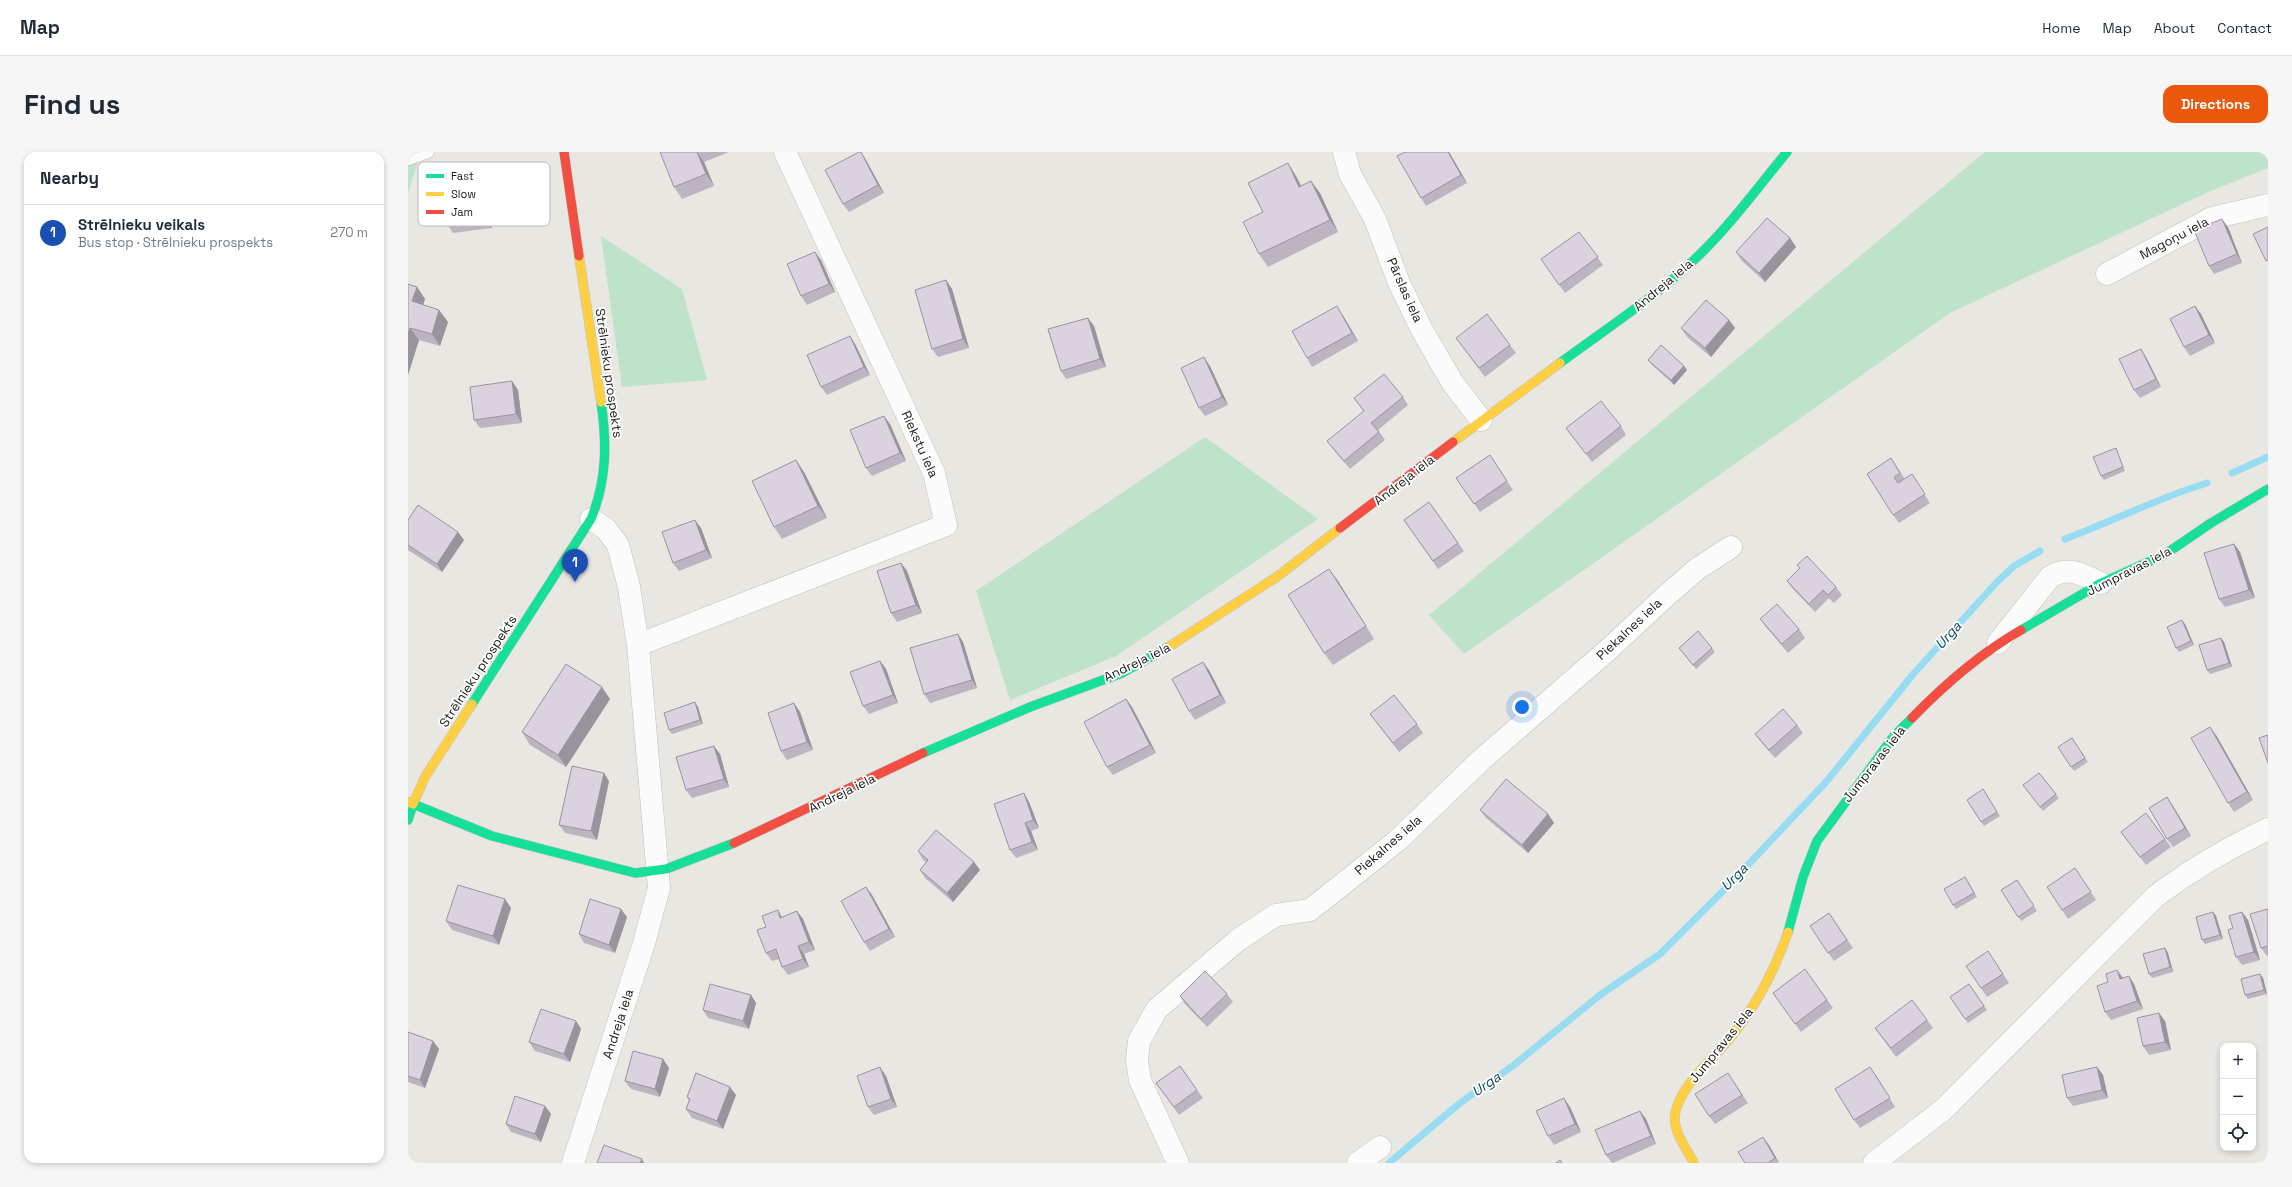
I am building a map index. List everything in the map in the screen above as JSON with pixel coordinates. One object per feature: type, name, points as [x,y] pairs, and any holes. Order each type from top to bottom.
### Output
[{"type":"street","name":"Strēlnieku prospekts","points":[[408,820],[411,803],[425,777],[591,519],[602,496],[606,472],[606,429],[564,152]]},
{"type":"street","name":"Riekstu iela","points":[[638,645],[946,525],[934,473],[785,152]]},
{"type":"street","name":"Pārslas iela","points":[[1344,152],[1350,174],[1375,219],[1399,283],[1422,330],[1452,382],[1481,420]]},
{"type":"street","name":"Andreja iela","points":[[573,1163],[651,920],[659,888],[658,870],[718,850],[781,822],[929,750],[1030,707],[1122,673],[1152,658],[1278,576],[1481,420],[1634,310],[1686,267],[1711,243],[1786,152]]},
{"type":"street","name":"Magoņu iela","points":[[2107,274],[2212,218],[2268,205]]},
{"type":"street","name":"Jumpravas iela","points":[[1694,1163],[1676,1130],[1675,1111],[1685,1090],[1732,1037],[1759,998],[1779,958],[1789,930],[1803,877],[1817,841],[1894,736],[1931,698],[1997,644],[2101,583],[2164,555],[2211,523],[2268,489]]},
{"type":"street","points":[[411,803],[492,836],[587,862],[635,873],[658,870],[638,645],[629,587],[618,545],[606,529],[591,519]]},
{"type":"street","name":"Piekalnes iela","points":[[1178,1163],[1140,1080],[1137,1061],[1139,1041],[1157,1009],[1238,940],[1276,915],[1310,910],[1398,840],[1481,760],[1609,649],[1667,595],[1697,569],[1731,547]]},
{"type":"street","points":[[1997,644],[2050,577],[2058,572],[2066,570],[2077,572],[2101,583]]},
{"type":"street","points":[[1874,1163],[1944,1109],[2156,896],[2189,872],[2230,847],[2268,828]]},
{"type":"street","points":[[1358,1163],[1380,1147]]},
{"type":"lane","points":[[408,159],[428,152]]},
{"type":"green space","points":[[408,152],[421,152],[408,193]]},
{"type":"green space","points":[[1985,152],[2268,152],[2268,168],[2208,192],[1950,313],[1464,654],[1429,615]]},
{"type":"green space","points":[[601,236],[682,289],[707,380],[622,387]]},
{"type":"green space","points":[[1205,437],[1318,519],[1116,656],[1010,700],[976,591]]},
{"type":"building","points":[[660,152],[697,152],[706,174],[674,187]]},
{"type":"building","points":[[861,152],[878,185],[843,204],[825,170]]},
{"type":"building","points":[[1405,152],[1448,152],[1461,175],[1421,198],[1397,156]]},
{"type":"building","points":[[1288,163],[1299,187],[1311,181],[1330,220],[1259,254],[1243,222],[1263,212],[1248,183]]},
{"type":"building","points":[[1767,218],[1790,238],[1759,273],[1736,252]]},
{"type":"building","points":[[2222,219],[2237,254],[2209,266],[2194,230]]},
{"type":"building","points":[[2268,227],[2268,260],[2266,261],[2253,234]]},
{"type":"building","points":[[1579,232],[1598,257],[1559,285],[1541,259]]},
{"type":"building","points":[[815,252],[829,284],[801,296],[787,264]]},
{"type":"building","points":[[946,280],[963,339],[932,349],[915,290]]},
{"type":"building","points":[[408,284],[417,287],[412,301],[439,310],[432,334],[410,328],[408,335]]},
{"type":"building","points":[[1706,300],[1729,320],[1705,348],[1681,328]]},
{"type":"building","points":[[1337,306],[1352,333],[1307,358],[1292,331]]},
{"type":"building","points":[[2195,306],[2209,335],[2184,347],[2170,319]]},
{"type":"building","points":[[1487,314],[1510,345],[1479,368],[1456,338]]},
{"type":"building","points":[[1088,318],[1100,359],[1061,371],[1048,329]]},
{"type":"building","points":[[850,336],[864,367],[821,387],[807,355]]},
{"type":"building","points":[[1661,345],[1684,366],[1671,380],[1648,360]]},
{"type":"building","points":[[2141,349],[2156,379],[2134,390],[2119,359]]},
{"type":"building","points":[[1204,357],[1222,397],[1199,408],[1181,368]]},
{"type":"building","points":[[1384,374],[1403,397],[1371,423],[1379,432],[1344,461],[1327,441],[1364,411],[1354,398]]},
{"type":"building","points":[[512,381],[516,414],[474,420],[470,387]]},
{"type":"building","points":[[1601,401],[1621,426],[1586,454],[1566,428]]},
{"type":"building","points":[[884,416],[900,453],[866,468],[850,430]]},
{"type":"building","points":[[2116,448],[2123,467],[2101,476],[2093,457]]},
{"type":"building","points":[[1490,455],[1507,481],[1474,504],[1456,478]]},
{"type":"building","points":[[1891,458],[1900,473],[1894,477],[1898,483],[1912,474],[1925,494],[1893,515],[1867,474]]},
{"type":"building","points":[[796,460],[818,506],[774,527],[752,481]]},
{"type":"building","points":[[1429,502],[1458,543],[1433,561],[1404,520]]},
{"type":"building","points":[[418,505],[458,532],[437,564],[408,545],[408,520]]},
{"type":"building","points":[[695,520],[706,550],[673,563],[662,532]]},
{"type":"building","points":[[2234,544],[2249,590],[2219,599],[2204,553]]},
{"type":"building","points":[[1807,556],[1836,587],[1828,595],[1823,590],[1809,604],[1787,581],[1800,568],[1797,565]]},
{"type":"building","points":[[901,563],[916,605],[891,613],[877,571]]},
{"type":"building","points":[[1329,569],[1366,626],[1324,653],[1288,595]]},
{"type":"building","points":[[1777,604],[1799,629],[1782,644],[1760,619]]},
{"type":"building","points":[[2182,620],[2191,641],[2176,648],[2167,627]]},
{"type":"building","points":[[1698,631],[1712,648],[1693,665],[1679,648]]},
{"type":"building","points":[[958,634],[972,680],[924,694],[910,648]]},
{"type":"building","points":[[2221,638],[2229,663],[2207,670],[2199,645]]},
{"type":"building","points":[[880,661],[893,695],[863,706],[850,672]]},
{"type":"building","points":[[1203,662],[1220,695],[1189,711],[1172,679]]},
{"type":"building","points":[[566,664],[602,687],[558,755],[522,732]]},
{"type":"building","points":[[1394,695],[1417,724],[1393,743],[1370,714]]},
{"type":"building","points":[[1126,699],[1150,745],[1107,767],[1084,722]]},
{"type":"building","points":[[695,702],[700,720],[669,730],[664,713]]},
{"type":"building","points":[[794,703],[807,742],[781,751],[768,713]]},
{"type":"building","points":[[1783,709],[1797,725],[1769,750],[1755,734]]},
{"type":"building","points":[[2210,727],[2247,792],[2228,803],[2191,738]]},
{"type":"building","points":[[2268,735],[2268,763],[2259,738]]},
{"type":"building","points":[[2072,738],[2085,758],[2071,767],[2058,747]]},
{"type":"building","points":[[714,746],[724,779],[686,790],[676,757]]},
{"type":"building","points":[[572,766],[604,773],[591,831],[559,825]]},
{"type":"building","points":[[2039,773],[2056,794],[2040,807],[2023,785]]},
{"type":"building","points":[[1506,779],[1548,814],[1522,845],[1480,810]]},
{"type":"building","points":[[1983,789],[1997,812],[1981,822],[1967,800]]},
{"type":"building","points":[[1024,793],[1033,820],[1025,823],[1032,842],[1010,850],[994,804]]},
{"type":"building","points":[[2167,797],[2185,828],[2167,839],[2149,808]]},
{"type":"building","points":[[2146,813],[2165,839],[2140,857],[2121,832]]},
{"type":"building","points":[[936,830],[974,862],[947,893],[920,870],[928,860],[918,851]]},
{"type":"building","points":[[2075,868],[2091,892],[2062,910],[2047,887]]},
{"type":"building","points":[[1965,877],[1974,893],[1953,905],[1944,889]]},
{"type":"building","points":[[2017,880],[2034,906],[2018,917],[2001,890]]},
{"type":"building","points":[[458,885],[505,899],[493,936],[446,921]]},
{"type":"building","points":[[866,887],[889,929],[864,942],[841,901]]},
{"type":"building","points":[[590,899],[621,909],[609,945],[579,934]]},
{"type":"building","points":[[2268,909],[2268,946],[2261,948],[2250,914]]},
{"type":"building","points":[[778,910],[780,918],[797,911],[809,942],[798,946],[803,959],[782,967],[776,949],[766,953],[757,930],[766,927],[762,916]]},
{"type":"building","points":[[2213,912],[2220,935],[2202,940],[2196,917]]},
{"type":"building","points":[[2242,912],[2254,952],[2236,957],[2228,930],[2233,928],[2229,916]]},
{"type":"building","points":[[1829,913],[1847,940],[1828,953],[1810,926]]},
{"type":"building","points":[[2165,948],[2170,967],[2149,974],[2143,954]]},
{"type":"building","points":[[1988,951],[2003,974],[1981,988],[1966,966]]},
{"type":"building","points":[[1805,969],[1827,1000],[1795,1024],[1773,993]]},
{"type":"building","points":[[2117,970],[2120,979],[2129,976],[2137,1001],[2105,1012],[2097,986],[2108,982],[2106,974]]},
{"type":"building","points":[[1205,971],[1227,994],[1201,1019],[1180,996]]},
{"type":"building","points":[[2260,974],[2264,990],[2245,995],[2241,979]]},
{"type":"building","points":[[710,984],[751,995],[743,1021],[703,1010]]},
{"type":"building","points":[[1969,984],[1984,1006],[1965,1019],[1950,997]]},
{"type":"building","points":[[1912,1000],[1927,1020],[1891,1048],[1875,1028]]},
{"type":"building","points":[[541,1009],[576,1021],[564,1054],[529,1042]]},
{"type":"building","points":[[2159,1013],[2165,1042],[2143,1046],[2137,1018]]},
{"type":"building","points":[[408,1032],[433,1041],[420,1080],[408,1076]]},
{"type":"building","points":[[633,1051],[663,1059],[655,1089],[625,1081]]},
{"type":"building","points":[[1180,1066],[1197,1090],[1174,1107],[1156,1083]]},
{"type":"building","points":[[880,1067],[891,1099],[868,1107],[857,1076]]},
{"type":"building","points":[[1870,1067],[1890,1098],[1854,1120],[1835,1089]]},
{"type":"building","points":[[2097,1067],[2102,1090],[2067,1098],[2062,1075]]},
{"type":"building","points":[[696,1073],[730,1087],[717,1121],[686,1109],[690,1099],[687,1097]]},
{"type":"building","points":[[1728,1073],[1742,1095],[1709,1116],[1695,1094]]},
{"type":"building","points":[[515,1096],[545,1106],[535,1134],[506,1124]]},
{"type":"building","points":[[1564,1098],[1575,1124],[1548,1136],[1536,1111]]},
{"type":"building","points":[[1640,1111],[1651,1136],[1606,1155],[1595,1130]]},
{"type":"building","points":[[1763,1137],[1775,1158],[1768,1163],[1745,1163],[1738,1152]]},
{"type":"building","points":[[604,1145],[642,1159],[640,1163],[597,1163]]},
{"type":"waterway","name":"Urga","points":[[2232,473],[2268,457]]},
{"type":"waterway","name":"Urga","points":[[2065,539],[2207,483]]},
{"type":"waterway","name":"Urga","points":[[1389,1163],[1460,1103],[1514,1065],[1600,995],[1660,954],[1729,885],[1826,782],[1915,672],[1997,582],[2014,566],[2040,551]]},
{"type":"traffic: fast","points":[[1560,363],[1657,292],[1694,260],[1731,221],[1787,152]]},
{"type":"traffic: fast","points":[[472,704],[591,519],[603,476],[605,447],[601,402]]},
{"type":"traffic: fast","points":[[2021,630],[2101,583],[2164,555],[2211,523],[2268,489]]},
{"type":"traffic: fast","points":[[923,753],[1030,707],[1122,673],[1167,648]]},
{"type":"traffic: fast","points":[[1788,932],[1803,877],[1817,841],[1894,736],[1912,718]]},
{"type":"traffic: fast","points":[[408,820],[413,804],[492,836],[635,873],[666,869],[734,843]]},
{"type":"traffic: slow","points":[[579,256],[601,402]]},
{"type":"traffic: slow","points":[[1453,442],[1560,363]]},
{"type":"traffic: slow","points":[[1167,648],[1278,576],[1340,528]]},
{"type":"traffic: slow","points":[[408,802],[413,804],[425,777],[472,704]]},
{"type":"traffic: slow","points":[[1694,1163],[1680,1138],[1675,1124],[1676,1110],[1680,1100],[1685,1090],[1699,1072],[1730,1038],[1748,1013],[1771,974],[1788,932]]},
{"type":"traffic: jam","points":[[564,152],[579,256]]},
{"type":"traffic: jam","points":[[1340,528],[1453,442]]},
{"type":"traffic: jam","points":[[1912,718],[1977,659],[2021,630]]},
{"type":"traffic: jam","points":[[734,843],[923,753]]},
{"type":"place","name":"Strēlnieku veikals","points":[[575,582]]}]
